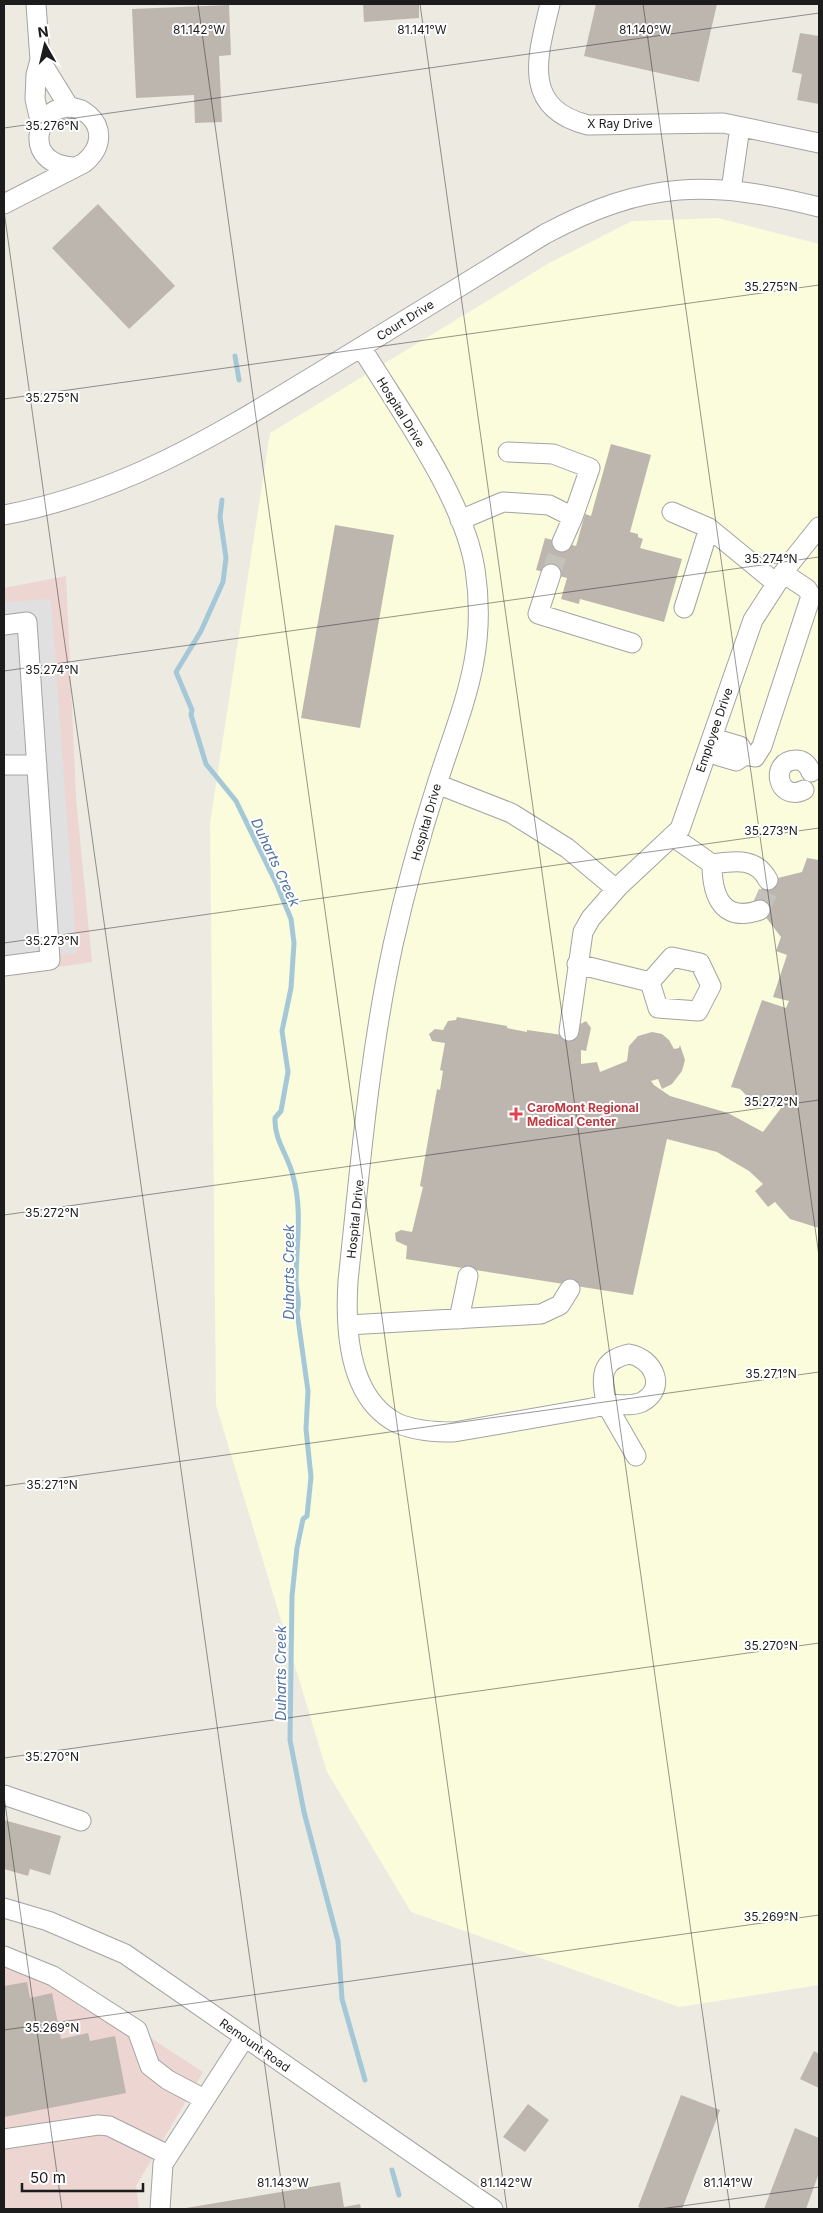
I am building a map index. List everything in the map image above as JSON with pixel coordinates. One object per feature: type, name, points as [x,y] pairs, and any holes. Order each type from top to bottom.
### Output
[{"type":"street","points":[[36,4],[40,60],[36,75],[35,98],[41,125],[39,137],[42,150],[49,160],[60,166],[73,167]]},
{"type":"street","name":"X Ray Drive","points":[[550,4],[538,59],[537,74],[541,90],[549,104],[574,122],[588,125],[723,122],[819,143]]},
{"type":"street","points":[[40,60],[69,107]]},
{"type":"street","points":[[4,204],[26,191],[84,163],[98,147],[97,125],[90,115],[80,109],[69,107],[58,109],[48,116],[41,125]]},
{"type":"street","points":[[731,190],[740,127]]},
{"type":"street","points":[[26,191],[37,170],[42,150]]},
{"type":"street","name":"Court Drive","points":[[4,515],[74,498],[122,480],[183,453],[545,234],[577,217],[620,200],[658,192],[692,189],[731,190],[769,195],[819,207]]},
{"type":"street","name":"Hospital Drive","points":[[361,347],[426,453],[460,520],[475,566],[479,600],[479,631],[468,695],[438,784],[404,898],[372,1055],[348,1281],[348,1326],[351,1357],[367,1393],[380,1409],[396,1422],[433,1432],[454,1432],[606,1404],[636,1456]]},
{"type":"street","points":[[508,452],[553,454],[590,468],[562,542]]},
{"type":"street","points":[[460,520],[503,502],[548,505],[573,517]]},
{"type":"street","points":[[672,512],[709,528],[780,578],[807,589],[811,596],[762,746],[750,756],[736,761],[719,756],[712,746]]},
{"type":"street","name":"Employee Drive","points":[[569,1031],[583,932],[591,918],[616,889],[680,829],[712,746],[753,620],[780,578],[819,527]]},
{"type":"street","points":[[684,608],[709,528]]},
{"type":"street","points":[[552,574],[538,614],[632,644]]},
{"type":"street","points":[[4,624],[27,622],[50,960],[4,966]]},
{"type":"street","points":[[750,756],[781,768]]},
{"type":"street","points":[[804,790],[794,792],[784,788],[779,779],[781,768],[789,761],[799,760],[804,762],[811,772]]},
{"type":"street","points":[[4,765],[37,765]]},
{"type":"street","points":[[438,784],[511,813],[567,848],[616,889]]},
{"type":"street","points":[[672,836],[712,864],[746,861],[756,865],[768,880]]},
{"type":"street","points":[[712,864],[712,886],[718,901],[728,909],[747,914],[760,910]]},
{"type":"street","points":[[577,964],[650,982]]},
{"type":"street","points":[[459,1319],[468,1276]]},
{"type":"street","points":[[348,1326],[541,1314],[560,1305],[570,1289]]},
{"type":"street","points":[[4,1795],[81,1821]]},
{"type":"street","name":"Remount Road","points":[[4,1908],[48,1921],[125,1954],[493,2209]]},
{"type":"street","points":[[4,1956],[53,1976],[137,2030],[150,2066],[168,2080],[204,2100]]},
{"type":"street","points":[[160,2209],[163,2164],[245,2037]]},
{"type":"street","points":[[4,2140],[98,2125],[109,2126],[168,2155]]},
{"type":"shaded area","name":"CaroMont Regional Medical Center","points":[[718,218],[819,244],[819,1985],[679,2007],[411,1912],[327,1772],[216,1405],[210,823],[270,433],[551,262],[632,221]]},
{"type":"shaded area","points":[[66,576],[76,798],[92,962],[4,975],[4,588]]},
{"type":"shaded area","points":[[51,599],[77,954],[4,957],[4,602]]},
{"type":"shaded area","points":[[4,1954],[31,1960],[203,2072],[136,2186],[139,2209],[4,2209]]},
{"type":"building","points":[[363,4],[419,4],[419,18],[364,22]]},
{"type":"building","points":[[596,4],[717,4],[699,82],[584,56]]},
{"type":"building","points":[[229,5],[231,55],[219,56],[222,122],[195,123],[194,95],[136,98],[132,9]]},
{"type":"building","points":[[800,33],[819,36],[819,104],[797,100],[802,74],[792,72]]},
{"type":"building","points":[[98,204],[175,286],[129,329],[52,248]]},
{"type":"building","points":[[611,444],[651,455],[630,532],[638,534],[638,537],[643,539],[640,548],[682,559],[664,622],[580,599],[579,604],[561,599],[567,578],[536,570],[545,538],[576,546],[585,514],[591,516]]},
{"type":"building","points":[[335,525],[394,535],[360,728],[301,718]]},
{"type":"building","points":[[807,858],[819,860],[819,1228],[790,1219],[775,1202],[768,1207],[755,1191],[763,1184],[749,1171],[717,1152],[667,1139],[633,1295],[406,1259],[407,1246],[396,1241],[395,1233],[401,1230],[412,1232],[423,1187],[420,1186],[437,1089],[440,1090],[443,1071],[440,1070],[445,1043],[432,1041],[429,1034],[435,1029],[443,1030],[448,1021],[456,1020],[457,1017],[507,1026],[507,1028],[527,1032],[527,1030],[577,1037],[579,1025],[586,1021],[591,1028],[586,1051],[581,1050],[581,1064],[597,1062],[600,1072],[627,1061],[629,1046],[638,1036],[652,1032],[662,1034],[669,1040],[674,1049],[679,1048],[680,1045],[685,1060],[682,1071],[672,1084],[662,1089],[658,1079],[651,1081],[654,1085],[670,1096],[728,1113],[763,1132],[781,1108],[764,1099],[758,1107],[740,1089],[731,1087],[762,1000],[786,1008],[789,1001],[773,997],[787,955],[776,951],[781,937],[755,903],[761,895],[762,882],[802,872]]},
{"type":"building","points":[[4,1820],[61,1836],[50,1875],[30,1869],[28,1876],[4,1869]]},
{"type":"building","points":[[27,1982],[30,1998],[52,1993],[61,2039],[88,2033],[90,2041],[115,2036],[126,2093],[4,2117],[4,1986]]},
{"type":"building","points":[[814,2051],[819,2054],[819,2088],[800,2079]]},
{"type":"building","points":[[681,2095],[720,2110],[682,2209],[643,2209],[638,2207]]},
{"type":"building","points":[[528,2104],[549,2120],[525,2152],[503,2137]]},
{"type":"building","points":[[795,2128],[819,2138],[819,2173],[806,2209],[764,2209]]},
{"type":"building","points":[[340,2182],[344,2207],[360,2204],[361,2209],[180,2209]]},
{"type":"waterway","name":"Duharts Creek","points":[[235,356],[239,380]]},
{"type":"waterway","name":"Duharts Creek","points":[[222,500],[220,517],[226,558],[223,582],[201,631],[176,672],[192,710],[191,715],[206,764],[236,801],[277,885],[291,919],[294,943],[291,988],[282,1031],[288,1072],[281,1111],[275,1118],[275,1126],[293,1176],[298,1202],[296,1282],[299,1304],[297,1312],[308,1391],[306,1429],[311,1477],[307,1516],[303,1519],[297,1548],[292,1596],[290,1740],[304,1812],[338,1941],[342,1999],[365,2080]]},
{"type":"waterway","name":"Duharts Creek","points":[[392,2170],[399,2195]]},
{"type":"tunnel","points":[[551,574],[562,542]]},
{"type":"tunnel","points":[[760,910],[769,890],[768,880]]},
{"type":"place","name":"CaroMont Regional Medical Center","points":[[516,1114]]}]
